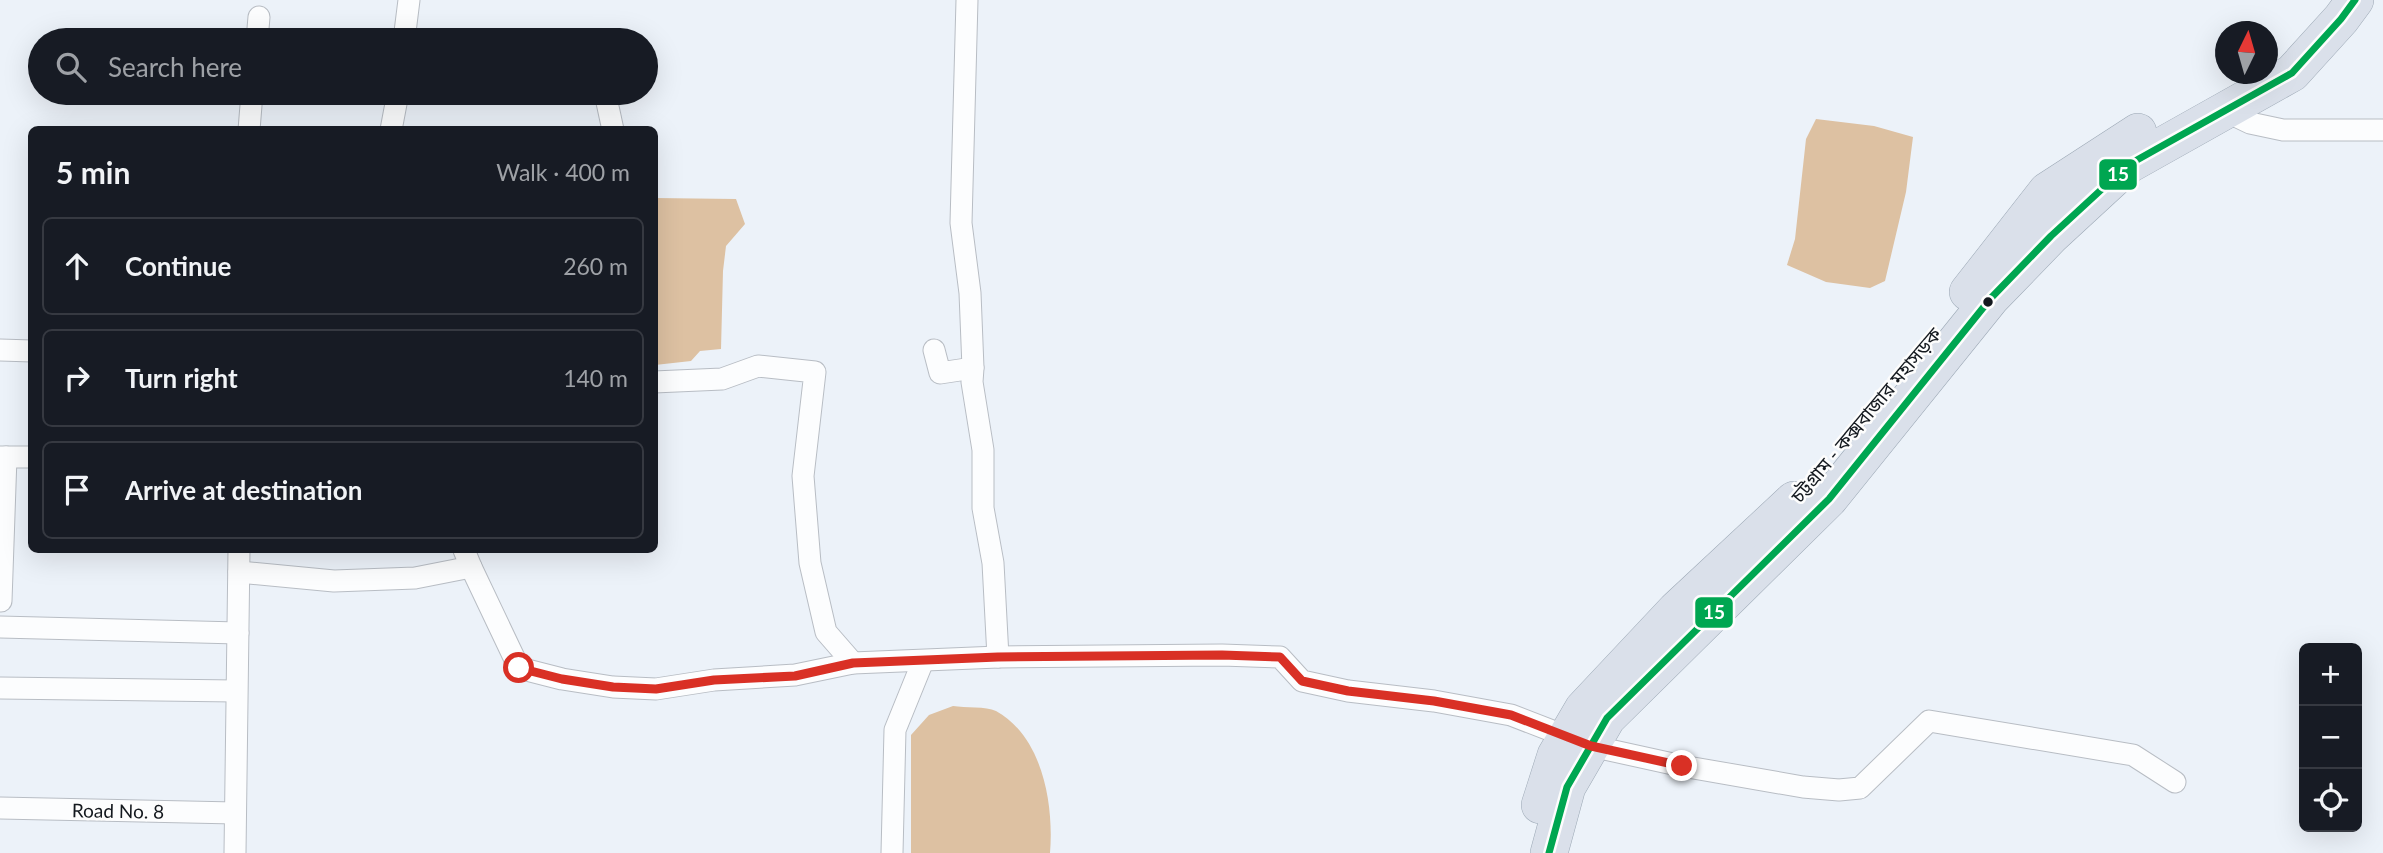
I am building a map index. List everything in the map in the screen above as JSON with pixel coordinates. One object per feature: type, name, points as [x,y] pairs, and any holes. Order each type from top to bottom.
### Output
[{"type":"highway","points":[[2278,53],[2329,0]]},
{"type":"highway","points":[[1549,853],[1579,741],[1607,718],[1829,499],[1991,298],[2051,236],[2128,165],[2292,73],[2355,0]]},
{"type":"highway","name":"চট্টগ্রাম - কক্সবাজার মহাসড়ক","points":[[1525,853],[1556,755],[1579,741],[1583,709],[1675,610],[1808,487],[1931,339],[2047,191],[2140,131],[2231,84]]},
{"type":"street","points":[[406,28],[409,0]]},
{"type":"street","points":[[967,0],[961,223],[970,293],[972,382],[984,450],[983,508],[993,563],[998,657]]},
{"type":"street","points":[[258,28],[259,17]]},
{"type":"street","points":[[249,126],[251,105]]},
{"type":"street","points":[[392,126],[396,105]]},
{"type":"street","points":[[607,105],[611,126]]},
{"type":"street","points":[[2225,111],[2250,123],[2283,130],[2383,130]]},
{"type":"street","points":[[0,349],[28,351]]},
{"type":"street","points":[[934,350],[940,373],[973,368]]},
{"type":"street","points":[[658,382],[722,379],[758,366],[816,372],[803,475],[810,563],[826,632],[853,663]]},
{"type":"street","points":[[1,601],[3,457],[28,457]]},
{"type":"street","points":[[235,853],[239,553]]},
{"type":"street","points":[[239,572],[334,581],[415,578],[467,558],[519,668],[562,679],[613,687],[656,689],[714,680],[795,676],[853,663],[998,657],[1280,657],[1302,681],[1348,691],[1434,701],[1511,715],[1579,741],[1695,768],[1803,787],[1839,790],[1860,788],[1928,721],[2133,755],[2175,782]]},
{"type":"street","points":[[0,627],[237,633]]},
{"type":"street","points":[[892,853],[895,730],[923,661]]},
{"type":"street","points":[[0,688],[236,691]]},
{"type":"street","name":"Road No. 8","points":[[0,808],[235,813]]},
{"type":"shaded area","points":[[1816,119],[1874,126],[1913,137],[1906,192],[1885,281],[1870,288],[1826,282],[1787,265],[1795,239],[1806,139]]},
{"type":"shaded area","points":[[658,198],[736,199],[745,224],[726,246],[721,349],[700,351],[691,361],[658,365]]},
{"type":"shaded area","points":[[953,706],[996,711],[1025,737],[1035,755],[1047,794],[1050,853],[911,853],[911,735],[929,715]]},
{"type":"transit line","name":"15","points":[[1549,853],[1567,787],[1607,718],[1829,499],[1991,298],[2051,236],[2128,165],[2292,73],[2355,0]]},
{"type":"route","points":[[519,668],[562,679],[613,687],[656,689],[714,680],[795,676],[853,663],[998,657],[1280,657],[1302,681],[1348,691],[1434,701],[1511,715],[1591,746],[1682,766]]}]
